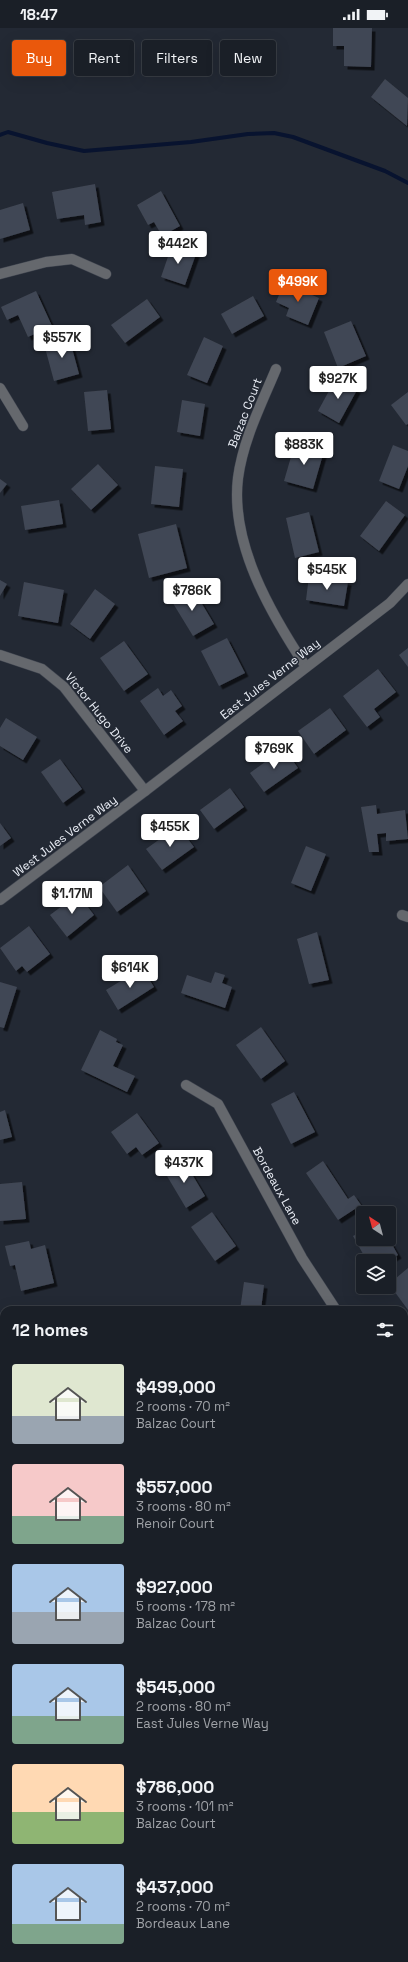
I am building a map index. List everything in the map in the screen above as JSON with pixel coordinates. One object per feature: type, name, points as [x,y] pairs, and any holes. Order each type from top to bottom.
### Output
[{"type":"street","points":[[0,274],[46,262],[72,259],[106,274]]},
{"type":"street","name":"Balzac Court","points":[[276,369],[246,440],[238,479],[238,514],[247,555],[255,576],[292,645],[306,667]]},
{"type":"street","points":[[0,388],[23,426]]},
{"type":"street","name":"East Jules Verne Way","points":[[145,791],[390,603],[408,584]]},
{"type":"street","name":"Victor Hugo Drive","points":[[0,656],[42,669],[64,687],[145,791]]},
{"type":"street","name":"West Jules Verne Way","points":[[0,900],[9,896],[145,791]]},
{"type":"street","name":"Bordeaux Lane","points":[[186,1085],[218,1104],[302,1258],[333,1306]]},
{"type":"building","points":[[333,28],[372,28],[371,67],[344,66],[344,46],[333,46]]},
{"type":"building","points":[[385,79],[408,98],[407,126],[371,97]]},
{"type":"building","points":[[95,184],[101,222],[85,225],[84,215],[57,219],[52,192]]},
{"type":"building","points":[[161,191],[180,226],[162,236],[154,222],[148,225],[137,205]]},
{"type":"building","points":[[23,203],[30,230],[0,239],[0,210]]},
{"type":"building","points":[[172,245],[196,254],[185,285],[161,277]]},
{"type":"building","points":[[284,283],[319,298],[308,325],[286,316],[289,308],[276,302]]},
{"type":"building","points":[[36,291],[52,326],[28,337],[18,315],[7,320],[1,307]]},
{"type":"building","points":[[253,296],[264,316],[232,334],[221,314]]},
{"type":"building","points":[[147,299],[160,317],[125,343],[111,325]]},
{"type":"building","points":[[351,321],[366,356],[338,368],[324,332]]},
{"type":"building","points":[[69,337],[79,374],[54,381],[44,344]]},
{"type":"building","points":[[204,337],[223,346],[207,383],[187,375]]},
{"type":"building","points":[[336,378],[357,390],[339,423],[318,411]]},
{"type":"building","points":[[107,390],[111,429],[88,431],[84,392]]},
{"type":"building","points":[[408,392],[408,424],[406,425],[391,405]]},
{"type":"building","points":[[182,400],[205,404],[200,436],[177,432]]},
{"type":"building","points":[[295,443],[324,451],[313,489],[284,481]]},
{"type":"building","points":[[393,445],[408,451],[408,466],[399,489],[379,481]]},
{"type":"building","points":[[98,464],[118,485],[91,510],[71,489]]},
{"type":"building","points":[[155,466],[183,469],[179,507],[151,504]]},
{"type":"building","points":[[0,479],[7,484],[0,493]]},
{"type":"building","points":[[59,500],[63,524],[25,530],[21,506]]},
{"type":"building","points":[[386,501],[405,515],[379,551],[360,536]]},
{"type":"building","points":[[309,512],[319,552],[295,558],[286,518]]},
{"type":"building","points":[[176,524],[187,568],[149,578],[138,534]]},
{"type":"building","points":[[309,576],[348,582],[344,606],[306,600]]},
{"type":"building","points":[[0,580],[7,584],[0,596]]},
{"type":"building","points":[[24,582],[64,590],[58,623],[18,616]]},
{"type":"building","points":[[192,587],[214,624],[193,636],[171,600]]},
{"type":"building","points":[[95,589],[115,604],[90,639],[70,624]]},
{"type":"building","points":[[227,638],[245,673],[219,686],[201,651]]},
{"type":"building","points":[[124,641],[148,674],[124,691],[100,658]]},
{"type":"building","points":[[408,648],[408,667],[399,655]]},
{"type":"building","points":[[378,669],[396,692],[374,709],[380,717],[367,727],[343,696]]},
{"type":"building","points":[[158,688],[163,696],[171,690],[182,706],[175,711],[183,721],[164,735],[140,701]]},
{"type":"building","points":[[330,708],[346,730],[314,754],[298,731]]},
{"type":"building","points":[[6,718],[37,737],[23,760],[0,746],[0,728]]},
{"type":"building","points":[[284,748],[298,768],[264,792],[250,773]]},
{"type":"building","points":[[60,759],[82,789],[63,803],[41,772]]},
{"type":"building","points":[[230,788],[244,807],[214,829],[200,810]]},
{"type":"building","points":[[376,805],[377,814],[405,810],[408,839],[386,841],[386,833],[377,834],[379,852],[369,852],[361,807]]},
{"type":"building","points":[[0,823],[11,838],[0,846]]},
{"type":"building","points":[[178,826],[194,847],[162,870],[146,849]]},
{"type":"building","points":[[306,846],[326,854],[311,891],[291,883]]},
{"type":"building","points":[[128,865],[146,891],[117,912],[99,887]]},
{"type":"building","points":[[78,894],[94,915],[67,937],[50,915]]},
{"type":"building","points":[[29,926],[50,954],[27,972],[22,966],[16,971],[0,948]]},
{"type":"building","points":[[317,932],[329,980],[309,984],[297,939]]},
{"type":"building","points":[[142,968],[154,987],[118,1010],[106,990]]},
{"type":"building","points":[[215,972],[225,975],[222,983],[232,987],[225,1008],[181,993],[187,975],[211,983]]},
{"type":"building","points":[[0,982],[17,987],[4,1028],[0,1027]]},
{"type":"building","points":[[261,1027],[285,1061],[261,1079],[236,1045]]},
{"type":"building","points":[[100,1030],[117,1039],[116,1042],[123,1045],[113,1066],[135,1076],[127,1092],[81,1070]]},
{"type":"building","points":[[294,1092],[315,1132],[291,1144],[271,1104]]},
{"type":"building","points":[[5,1110],[12,1137],[0,1140],[0,1112]]},
{"type":"building","points":[[137,1113],[159,1143],[142,1155],[136,1147],[127,1154],[111,1132]]},
{"type":"building","points":[[183,1159],[205,1196],[186,1208],[164,1171]]},
{"type":"building","points":[[323,1161],[348,1199],[354,1195],[361,1205],[356,1206],[356,1208],[338,1220],[306,1173]]},
{"type":"building","points":[[22,1182],[26,1219],[0,1221],[0,1184]]},
{"type":"building","points":[[212,1212],[236,1246],[215,1261],[191,1227]]},
{"type":"building","points":[[356,1234],[356,1241],[353,1236]]},
{"type":"building","points":[[29,1241],[31,1249],[45,1245],[54,1283],[21,1291],[15,1265],[10,1266],[5,1246]]},
{"type":"building","points":[[359,1246],[393,1246],[398,1255],[396,1256],[396,1254],[363,1254]]},
{"type":"building","points":[[408,1268],[408,1306],[405,1306],[396,1294],[396,1278]]},
{"type":"building","points":[[244,1282],[264,1285],[261,1306],[241,1306]]},
{"type":"waterway","points":[[0,135],[8,132],[47,143],[84,151],[191,142],[248,134],[274,133],[293,137],[385,171],[408,183]]}]
